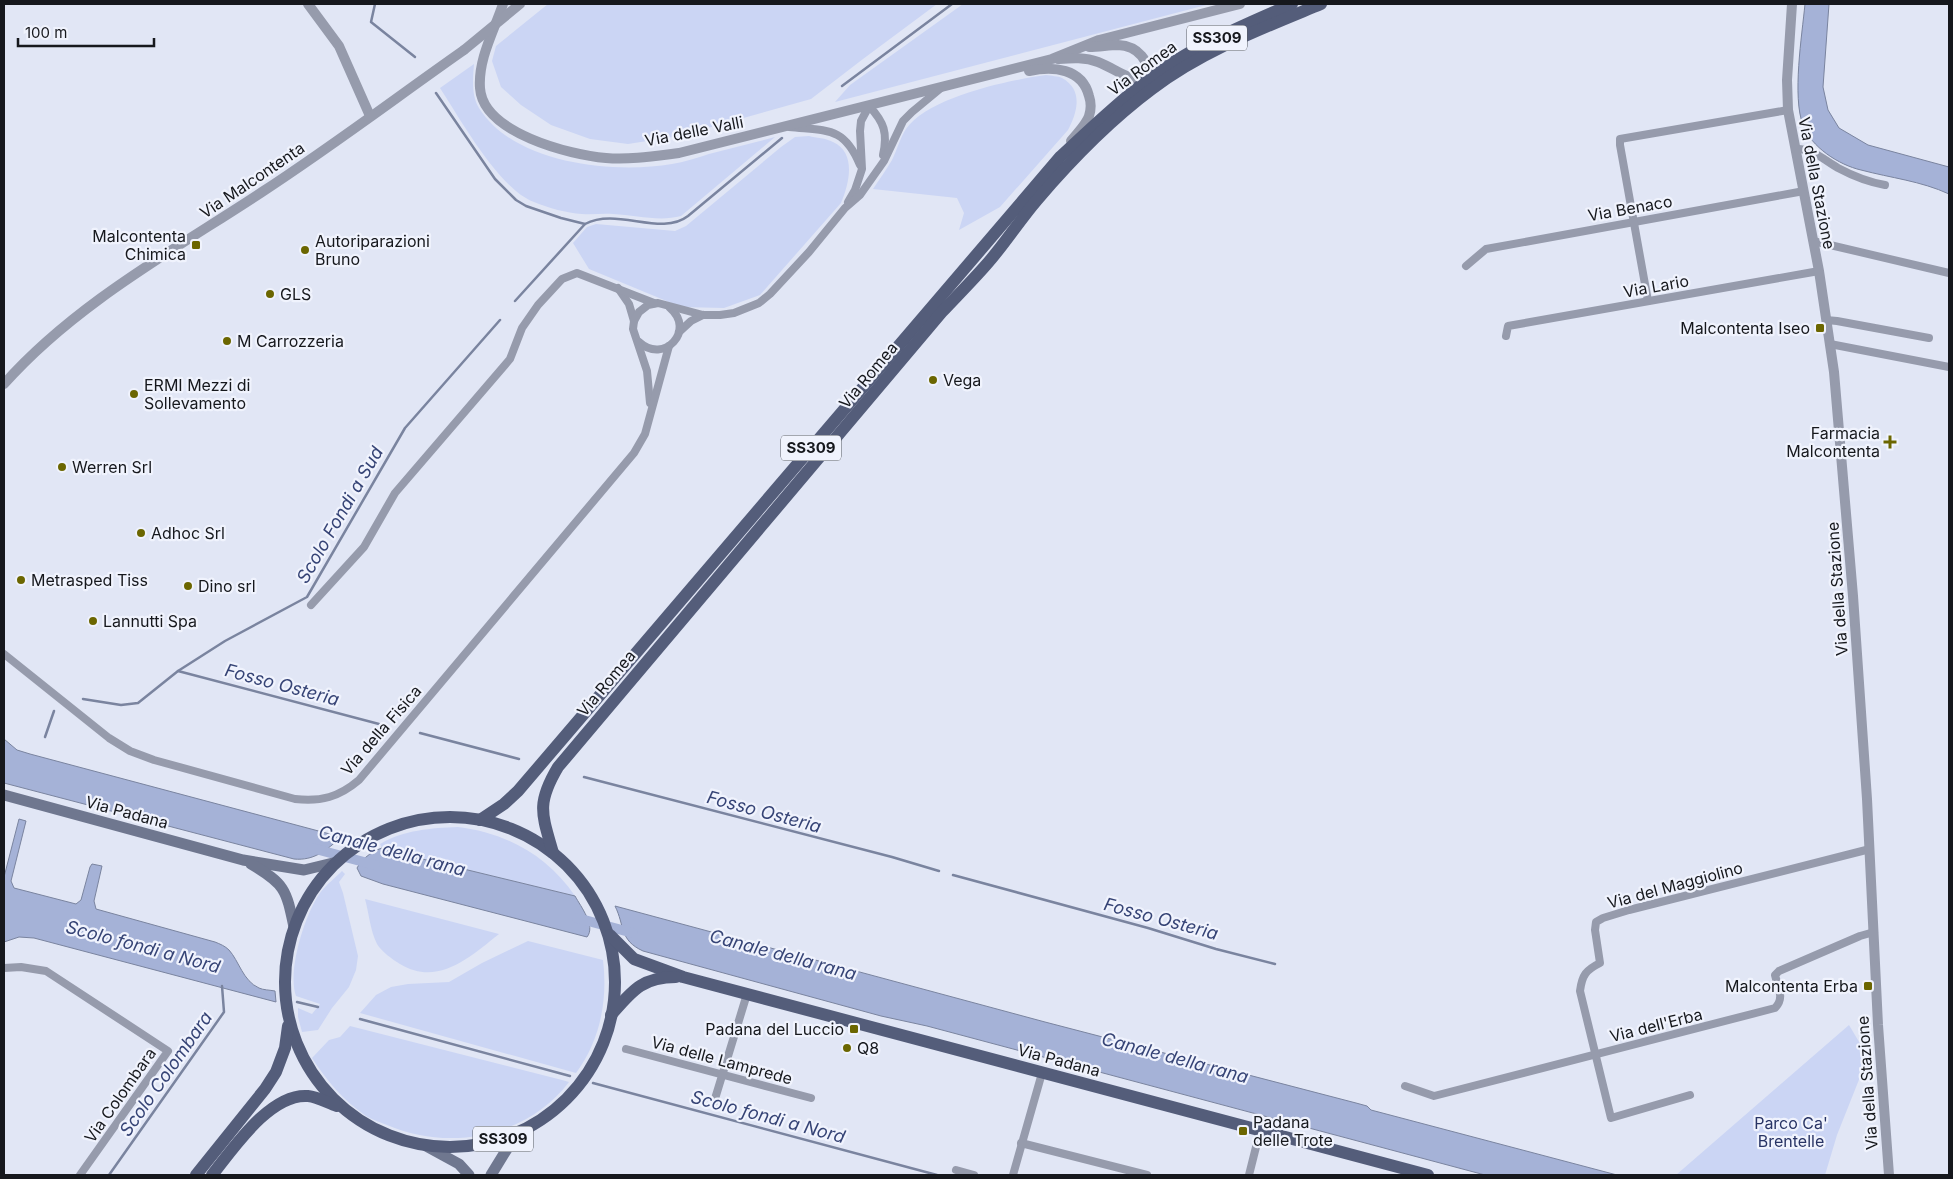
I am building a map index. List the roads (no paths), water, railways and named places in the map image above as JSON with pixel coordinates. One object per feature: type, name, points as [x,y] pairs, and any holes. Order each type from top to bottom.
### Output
[{"type":"main road","name":"Via Romea","points":[[480,820],[504,804],[518,791],[1060,157],[1150,84],[1205,44],[1292,4]]},
{"type":"main road","name":"Via Romea","points":[[553,853],[543,819],[542,807],[548,784],[558,767],[942,312],[986,265],[1036,200],[1150,84],[1237,40],[1320,4]]},
{"type":"main road","name":"Via Padana","points":[[4,795],[243,860],[304,870],[337,862]]},
{"type":"main road","name":"SS309","points":[[446,817],[480,820],[518,832],[553,853],[574,874],[592,898],[608,933],[614,957],[616,982],[610,1015],[600,1050],[578,1086],[550,1114],[520,1132],[494,1142],[472,1146],[426,1146],[396,1138],[363,1122],[342,1107],[325,1091],[306,1065],[295,1042],[289,1018],[285,981],[286,963],[294,927],[316,886],[337,862],[364,841],[395,827],[420,820],[446,817]]},
{"type":"main road","name":"Via Padana","points":[[243,860],[269,875],[280,884],[288,899],[294,927]]},
{"type":"main road","points":[[608,933],[634,959],[682,977]]},
{"type":"main road","points":[[610,1015],[637,987],[651,980],[664,977],[682,977]]},
{"type":"main road","name":"Via Padana","points":[[682,977],[1428,1175]]},
{"type":"main road","name":"SS309","points":[[196,1175],[244,1117],[276,1072],[285,1048],[289,1018]]},
{"type":"main road","name":"SS309","points":[[212,1175],[262,1116],[277,1104],[294,1097],[310,1096],[342,1107]]},
{"type":"main road","points":[[491,1175],[507,1148],[520,1132]]},
{"type":"main road","points":[[426,1146],[459,1164],[469,1175]]},
{"type":"street","points":[[308,4],[340,46],[370,116]]},
{"type":"street","name":"Via delle Valli","points":[[503,4],[481,66],[480,90],[486,106],[499,120],[522,135],[572,153],[607,158],[636,158],[679,153],[786,127],[1052,59],[1119,35],[1240,4]]},
{"type":"street","name":"Via Malcontenta","points":[[4,384],[50,338],[97,301],[298,168],[464,50],[520,4]]},
{"type":"street","name":"Via della Stazione","points":[[1792,4],[1788,110],[1819,271],[1834,372],[1853,596],[1889,1175]]},
{"type":"street","name":"Via delle Valli","points":[[1052,59],[1084,58],[1098,62],[1134,80],[1150,84],[1148,64],[1134,50],[1118,45],[1080,48]]},
{"type":"street","name":"Via delle Valli","points":[[993,74],[1059,69],[1066,70],[1078,77],[1087,87],[1090,101],[1089,115],[1060,157]]},
{"type":"street","points":[[311,605],[364,547],[394,493],[510,358],[522,328],[538,305],[562,278],[577,273],[654,303],[703,314],[734,313],[759,303],[770,294],[809,252],[876,174],[903,121],[942,87]]},
{"type":"street","points":[[845,208],[855,190],[862,169],[861,121],[869,106],[881,120],[885,136],[882,159],[876,174]]},
{"type":"street","points":[[1648,301],[1620,139],[1788,110]]},
{"type":"street","points":[[786,127],[826,131],[839,135],[853,149],[862,169]]},
{"type":"street","points":[[1796,149],[1802,148],[1813,152],[1853,176],[1885,185]]},
{"type":"street","name":"Via Benaco","points":[[1466,266],[1486,249],[1804,190]]},
{"type":"street","points":[[1813,241],[1949,273]]},
{"type":"street","name":"Via Lario","points":[[1506,336],[1508,326],[1819,271]]},
{"type":"street","name":"Via della Fisica","points":[[618,288],[629,304],[634,321],[634,332],[639,342],[647,371],[651,410]]},
{"type":"street","points":[[634,321],[641,309],[654,303]]},
{"type":"street","points":[[669,307],[678,318],[679,332]]},
{"type":"street","name":"Via della Fisica","points":[[4,654],[109,738],[130,751],[154,760],[295,799],[319,800],[330,798],[359,780],[634,453],[645,434],[669,346],[674,342],[679,332],[691,321],[703,314]]},
{"type":"street","points":[[1826,320],[1837,320],[1929,338]]},
{"type":"street","points":[[639,342],[655,350],[669,346]]},
{"type":"street","points":[[1830,344],[1949,367]]},
{"type":"street","name":"Via del Maggiolino","points":[[1690,1095],[1611,1118],[1580,991],[1581,981],[1588,968],[1600,963],[1595,930],[1596,922],[1629,910],[1870,848]]},
{"type":"street","name":"Via dell'Erba","points":[[1405,1086],[1434,1096],[1775,1008],[1780,1003],[1781,997],[1775,975],[1779,971],[1860,936],[1874,932]]},
{"type":"street","name":"Via Colombara","points":[[4,968],[21,966],[46,971],[168,1051],[80,1175]]},
{"type":"street","points":[[714,1102],[746,994]]},
{"type":"street","name":"Via delle Lamprede","points":[[626,1049],[811,1098]]},
{"type":"street","points":[[1013,1175],[1042,1072]]},
{"type":"street","points":[[1249,1175],[1260,1131]]},
{"type":"street","points":[[1021,1143],[1147,1175]]},
{"type":"street","points":[[956,1170],[974,1175]]},
{"type":"water","points":[[1805,4],[1829,4],[1823,87],[1828,110],[1839,128],[1868,145],[1949,167],[1949,194],[1917,183],[1853,168],[1827,154],[1812,141],[1803,125],[1798,99]]},
{"type":"water","points":[[4,739],[17,750],[30,754],[341,837],[320,854],[308,858],[294,859],[4,783]]},
{"type":"water","points":[[19,819],[26,821],[11,881],[14,888],[76,904],[81,900],[92,864],[102,866],[94,901],[96,909],[222,945],[233,955],[249,981],[261,989],[275,991],[276,1002],[34,938],[19,937],[4,942],[4,877]]},
{"type":"water","points":[[386,847],[398,857],[410,856],[575,896],[587,916],[590,928],[589,933],[587,937],[383,884],[361,876],[357,868],[365,857]]},
{"type":"water","points":[[615,906],[1045,1022],[1356,1103],[1367,1106],[1371,1110],[1617,1175],[1485,1175],[927,1026],[881,1016],[643,951],[635,947],[626,937]]},
{"type":"waterway","points":[[375,4],[371,22],[415,57]]},
{"type":"waterway","name":"Scolo Fondi a Sud","points":[[842,86],[952,4]]},
{"type":"waterway","points":[[436,93],[495,179],[516,200],[526,206],[585,224]]},
{"type":"waterway","name":"Scolo Fondi a Sud","points":[[515,301],[585,224],[611,219],[665,224],[677,222],[688,216],[782,138]]},
{"type":"waterway","name":"Scolo Fondi a Sud","points":[[83,699],[121,705],[138,703],[178,671],[225,641],[307,597],[405,428],[500,320]]},
{"type":"waterway","name":"Fosso Osteria","points":[[178,671],[379,724]]},
{"type":"waterway","name":"Scolo Fondi a Sud","points":[[45,737],[54,711]]},
{"type":"waterway","name":"Fosso Osteria","points":[[420,733],[519,759]]},
{"type":"waterway","name":"Fosso Osteria","points":[[584,777],[892,857],[939,871]]},
{"type":"waterway","name":"Canale della rana","points":[[312,848],[375,865]]},
{"type":"waterway","name":"Fosso Osteria","points":[[953,875],[1275,964]]},
{"type":"waterway","name":"Canale della rana","points":[[577,918],[633,933]]},
{"type":"waterway","name":"Scolo Colombara","points":[[109,1175],[224,1012],[222,986]]},
{"type":"waterway","name":"Scolo fondi a Nord","points":[[297,1002],[318,1007]]},
{"type":"waterway","name":"Scolo fondi a Nord","points":[[360,1019],[570,1076]]},
{"type":"waterway","name":"Scolo fondi a Nord","points":[[593,1083],[937,1175]]},
{"type":"place","name":"Malcontenta Chimica","points":[[196,245]]},
{"type":"place","name":"Autoriparazioni Bruno","points":[[305,250]]},
{"type":"place","name":"GLS","points":[[270,294]]},
{"type":"place","name":"Malcontenta Iseo","points":[[1820,328]]},
{"type":"place","name":"M Carrozzeria","points":[[227,341]]},
{"type":"place","name":"Vega","points":[[933,380]]},
{"type":"place","name":"ERMI Mezzi di Sollevamento","points":[[134,394]]},
{"type":"place","name":"Farmacia Malcontenta","points":[[1890,442]]},
{"type":"place","name":"Werren Srl","points":[[62,467]]},
{"type":"place","name":"Adhoc Srl","points":[[141,533]]},
{"type":"place","name":"Metrasped Tiss","points":[[21,580]]},
{"type":"place","name":"Dino srl","points":[[188,586]]},
{"type":"place","name":"Lannutti Spa","points":[[93,621]]},
{"type":"place","name":"Malcontenta Erba","points":[[1868,986]]},
{"type":"place","name":"Padana del Luccio","points":[[854,1029]]},
{"type":"place","name":"Q8","points":[[847,1048]]},
{"type":"place","name":"Padana delle Trote","points":[[1243,1131]]},
{"type":"park label","name":"Parco Ca' Brentelle","points":[[1791,1132]]}]
